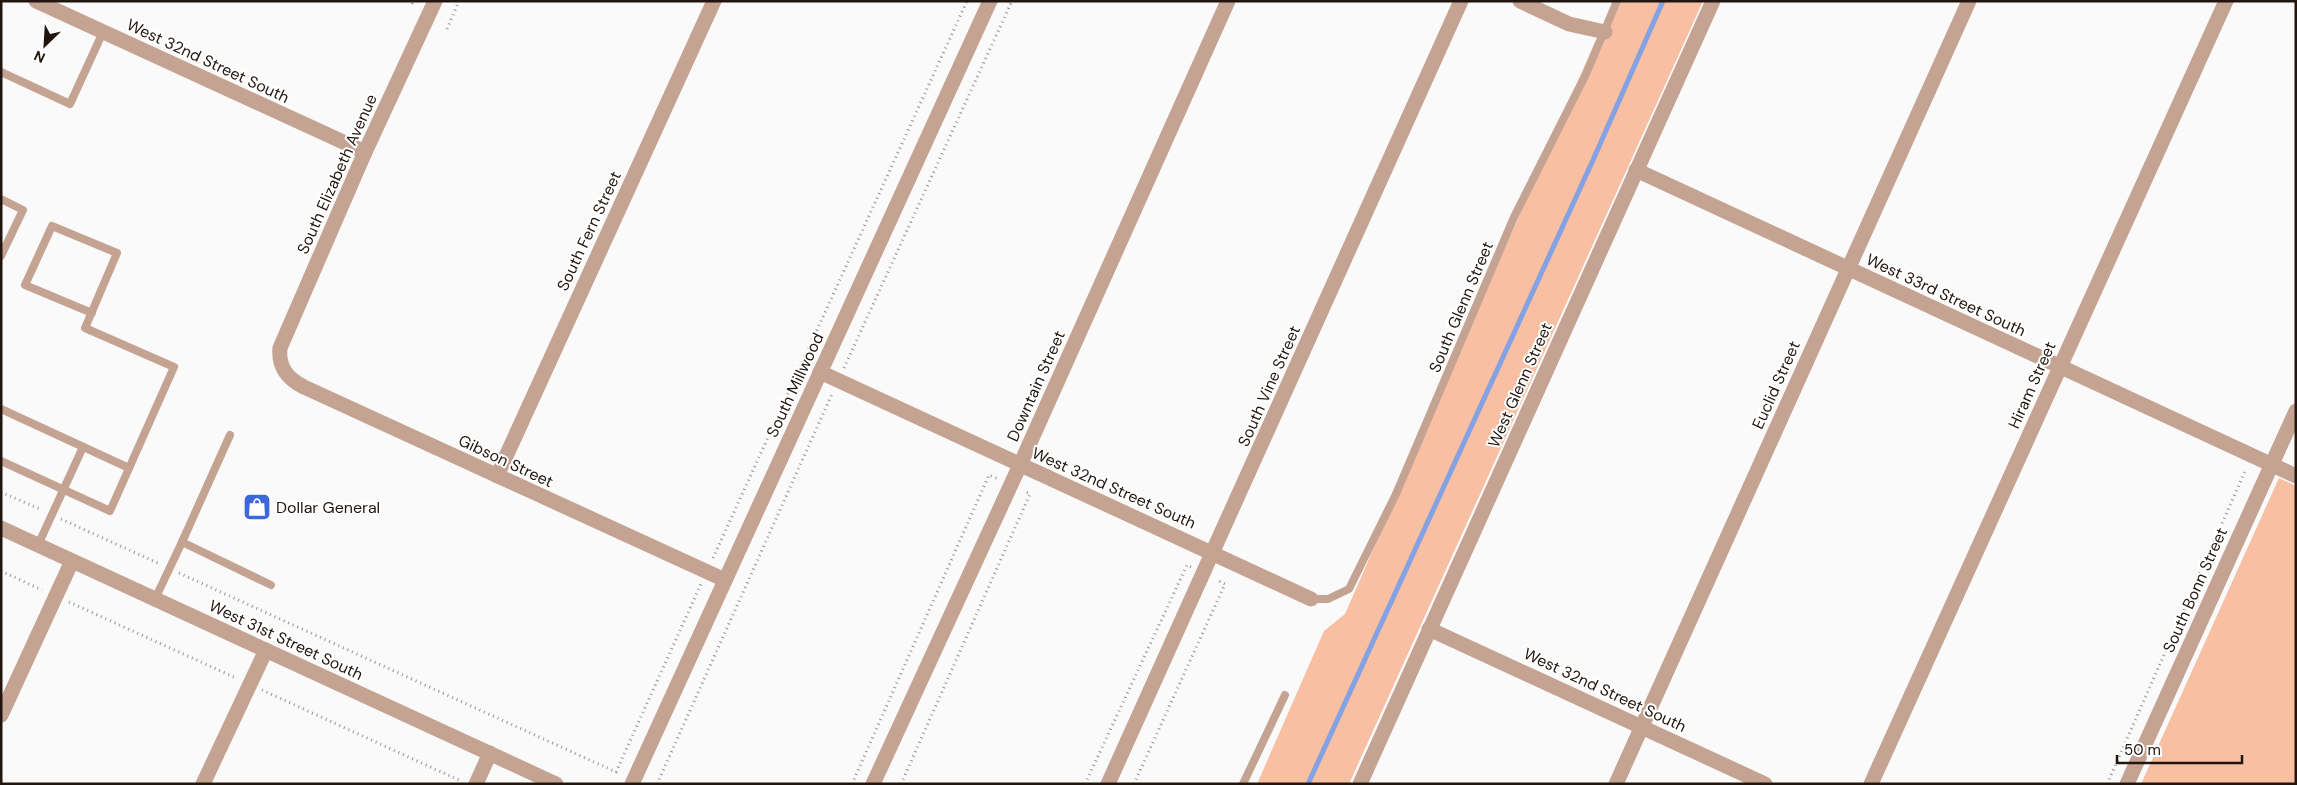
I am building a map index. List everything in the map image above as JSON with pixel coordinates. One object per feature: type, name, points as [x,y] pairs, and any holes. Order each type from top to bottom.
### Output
[{"type":"street","name":"West 32nd Street South","points":[[36,1],[365,152]]},
{"type":"street","name":"South Elizabeth Avenue","points":[[280,363],[280,348],[365,152],[435,1]]},
{"type":"street","name":"South Fern Street","points":[[497,476],[714,1]]},
{"type":"street","name":"South Millwood","points":[[632,784],[990,1]]},
{"type":"street","name":"Downtain Street","points":[[873,784],[1020,465],[1228,1]]},
{"type":"street","name":"South Vine Street","points":[[1108,784],[1214,553],[1413,103],[1461,1]]},
{"type":"street","points":[[1520,1],[1569,24],[1605,32]]},
{"type":"street","name":"West Glenn Street","points":[[1360,784],[1713,1]]},
{"type":"street","name":"Euclid Street","points":[[1616,784],[1968,1]]},
{"type":"street","name":"Hiram Street","points":[[1871,784],[2226,1]]},
{"type":"street","name":"West 33rd Street South","points":[[1636,170],[2296,476]]},
{"type":"street","name":"Gibson Street","points":[[280,363],[285,374],[293,381],[725,580]]},
{"type":"street","name":"West 32nd Street South","points":[[820,372],[1311,598]]},
{"type":"street","name":"South Bonn Street","points":[[2127,784],[2296,411]]},
{"type":"street","name":"West 31st Street South","points":[[1,528],[556,784]]},
{"type":"street","points":[[1,715],[72,561]]},
{"type":"street","name":"West 32nd Street South","points":[[1429,629],[1765,784]]},
{"type":"street","points":[[203,784],[266,650]]},
{"type":"street","points":[[476,784],[490,753]]},
{"type":"lane","name":"South Glenn Street","points":[[1311,598],[1328,599],[1349,589],[1396,494],[1514,217],[1586,74],[1617,1]]},
{"type":"lane","points":[[1,72],[70,104],[103,32]]},
{"type":"lane","points":[[1,199],[23,210],[1,256]]},
{"type":"lane","points":[[1,461],[110,511],[174,368],[86,328],[117,254],[52,226],[25,285],[92,313]]},
{"type":"lane","points":[[1,409],[129,468]]},
{"type":"lane","points":[[155,599],[230,435]]},
{"type":"lane","points":[[38,545],[83,447]]},
{"type":"lane","points":[[182,542],[271,585]]},
{"type":"lane","points":[[1243,784],[1285,695]]},
{"type":"path","points":[[447,29],[459,1]]},
{"type":"path","points":[[2107,784],[2246,468]]},
{"type":"path","points":[[1,571],[466,784]]},
{"type":"shaded area","points":[[1619,1],[1703,1],[1349,784],[1257,784],[1324,631],[1345,614],[1595,42]]},
{"type":"shaded area","points":[[2279,478],[2296,486],[2296,784],[2141,784]]},
{"type":"waterway","points":[[1308,784],[1593,160],[1663,1]]},
{"type":"place","name":"Dollar General","points":[[257,507]]}]
